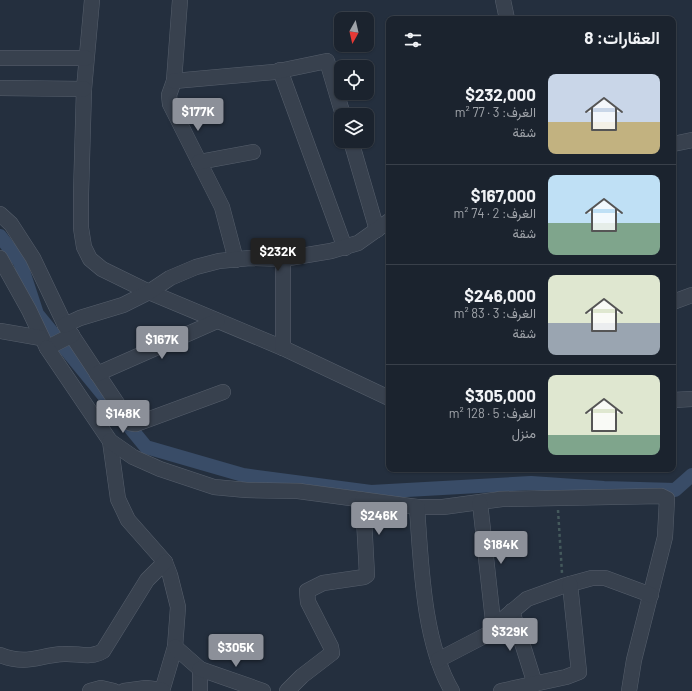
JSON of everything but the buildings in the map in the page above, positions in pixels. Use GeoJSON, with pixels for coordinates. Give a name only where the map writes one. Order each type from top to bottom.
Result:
{"type":"FeatureCollection","features":[{"type":"Feature","properties":{"kind":"street"},"geometry":{"type":"LineString","coordinates":[[92,0],[84,90],[81,194],[81,228],[84,247],[90,259],[102,270],[149,292],[283,348],[386,397]]}},
{"type":"Feature","properties":{"kind":"street"},"geometry":{"type":"LineString","coordinates":[[180,0],[174,81],[169,95],[170,104],[222,207],[236,260]]}},
{"type":"Feature","properties":{"kind":"street"},"geometry":{"type":"LineString","coordinates":[[503,0],[506,16]]}},
{"type":"Feature","properties":{"kind":"street"},"geometry":{"type":"LineString","coordinates":[[0,58],[86,58]]}},
{"type":"Feature","properties":{"kind":"street"},"geometry":{"type":"LineString","coordinates":[[174,81],[232,77],[327,61],[341,108]]}},
{"type":"Feature","properties":{"kind":"street"},"geometry":{"type":"LineString","coordinates":[[280,70],[345,248]]}},
{"type":"Feature","properties":{"kind":"street"},"geometry":{"type":"LineString","coordinates":[[0,88],[84,90]]}},
{"type":"Feature","properties":{"kind":"street"},"geometry":{"type":"LineString","coordinates":[[676,143],[692,140]]}},
{"type":"Feature","properties":{"kind":"street"},"geometry":{"type":"LineString","coordinates":[[353,148],[377,230]]}},
{"type":"Feature","properties":{"kind":"street"},"geometry":{"type":"LineString","coordinates":[[199,162],[253,152]]}},
{"type":"Feature","properties":{"kind":"street"},"geometry":{"type":"LineString","coordinates":[[0,214],[11,224],[33,258],[68,332],[132,423],[136,424],[223,392]]}},
{"type":"Feature","properties":{"kind":"street"},"geometry":{"type":"LineString","coordinates":[[0,331],[46,344],[68,332],[93,314],[123,305],[149,292],[170,278],[196,267],[236,260],[284,259],[345,248],[358,242],[386,223]]}},
{"type":"Feature","properties":{"kind":"street"},"geometry":{"type":"LineString","coordinates":[[0,258],[46,344],[110,441],[147,464],[214,487],[246,490],[298,491],[417,507],[443,507],[502,499],[661,496],[667,499],[665,537],[634,660],[629,691]]}},
{"type":"Feature","properties":{"kind":"street"},"geometry":{"type":"LineString","coordinates":[[283,348],[284,259]]}},
{"type":"Feature","properties":{"kind":"street"},"geometry":{"type":"LineString","coordinates":[[676,301],[692,295]]}},
{"type":"Feature","properties":{"kind":"street"},"geometry":{"type":"LineString","coordinates":[[97,374],[217,321]]}},
{"type":"Feature","properties":{"kind":"street"},"geometry":{"type":"LineString","coordinates":[[676,400],[692,399]]}},
{"type":"Feature","properties":{"kind":"street"},"geometry":{"type":"LineString","coordinates":[[110,441],[118,498],[128,520],[165,562],[170,575],[178,608],[175,647],[162,691],[146,688],[124,691]]}},
{"type":"Feature","properties":{"kind":"street"},"geometry":{"type":"LineString","coordinates":[[287,691],[302,676],[332,653],[332,648],[308,602],[307,591],[323,583],[367,576],[363,500]]}},
{"type":"Feature","properties":{"kind":"street"},"geometry":{"type":"LineString","coordinates":[[480,503],[494,630]]}},
{"type":"Feature","properties":{"kind":"street"},"geometry":{"type":"LineString","coordinates":[[417,507],[422,572],[429,622],[438,660],[443,675],[452,691]]}},
{"type":"Feature","properties":{"kind":"street"},"geometry":{"type":"LineString","coordinates":[[0,656],[26,661],[63,654],[96,655],[103,651],[147,580],[165,562]]}},
{"type":"Feature","properties":{"kind":"street"},"geometry":{"type":"LineString","coordinates":[[438,660],[484,637],[494,630],[512,611],[527,599],[566,585],[592,578],[605,578],[651,595]]}},
{"type":"Feature","properties":{"kind":"street"},"geometry":{"type":"LineString","coordinates":[[502,691],[535,684],[565,684],[578,672],[579,669],[566,585]]}},
{"type":"Feature","properties":{"kind":"street"},"geometry":{"type":"LineString","coordinates":[[512,611],[535,684]]}},
{"type":"Feature","properties":{"kind":"street"},"geometry":{"type":"LineString","coordinates":[[175,647],[200,669],[263,691]]}},
{"type":"Feature","properties":{"kind":"street"},"geometry":{"type":"LineString","coordinates":[[200,669],[200,691]]}},
{"type":"Feature","properties":{"kind":"street"},"geometry":{"type":"LineString","coordinates":[[90,691],[101,688],[114,691]]}},
{"type":"Feature","properties":{"kind":"path"},"geometry":{"type":"LineString","coordinates":[[557,498],[566,585]]}},
{"type":"Feature","properties":{"kind":"waterway"},"geometry":{"type":"LineString","coordinates":[[0,236],[20,262],[37,314],[146,447],[243,475],[371,492],[531,483],[604,488],[675,490],[692,475]]}}]}
